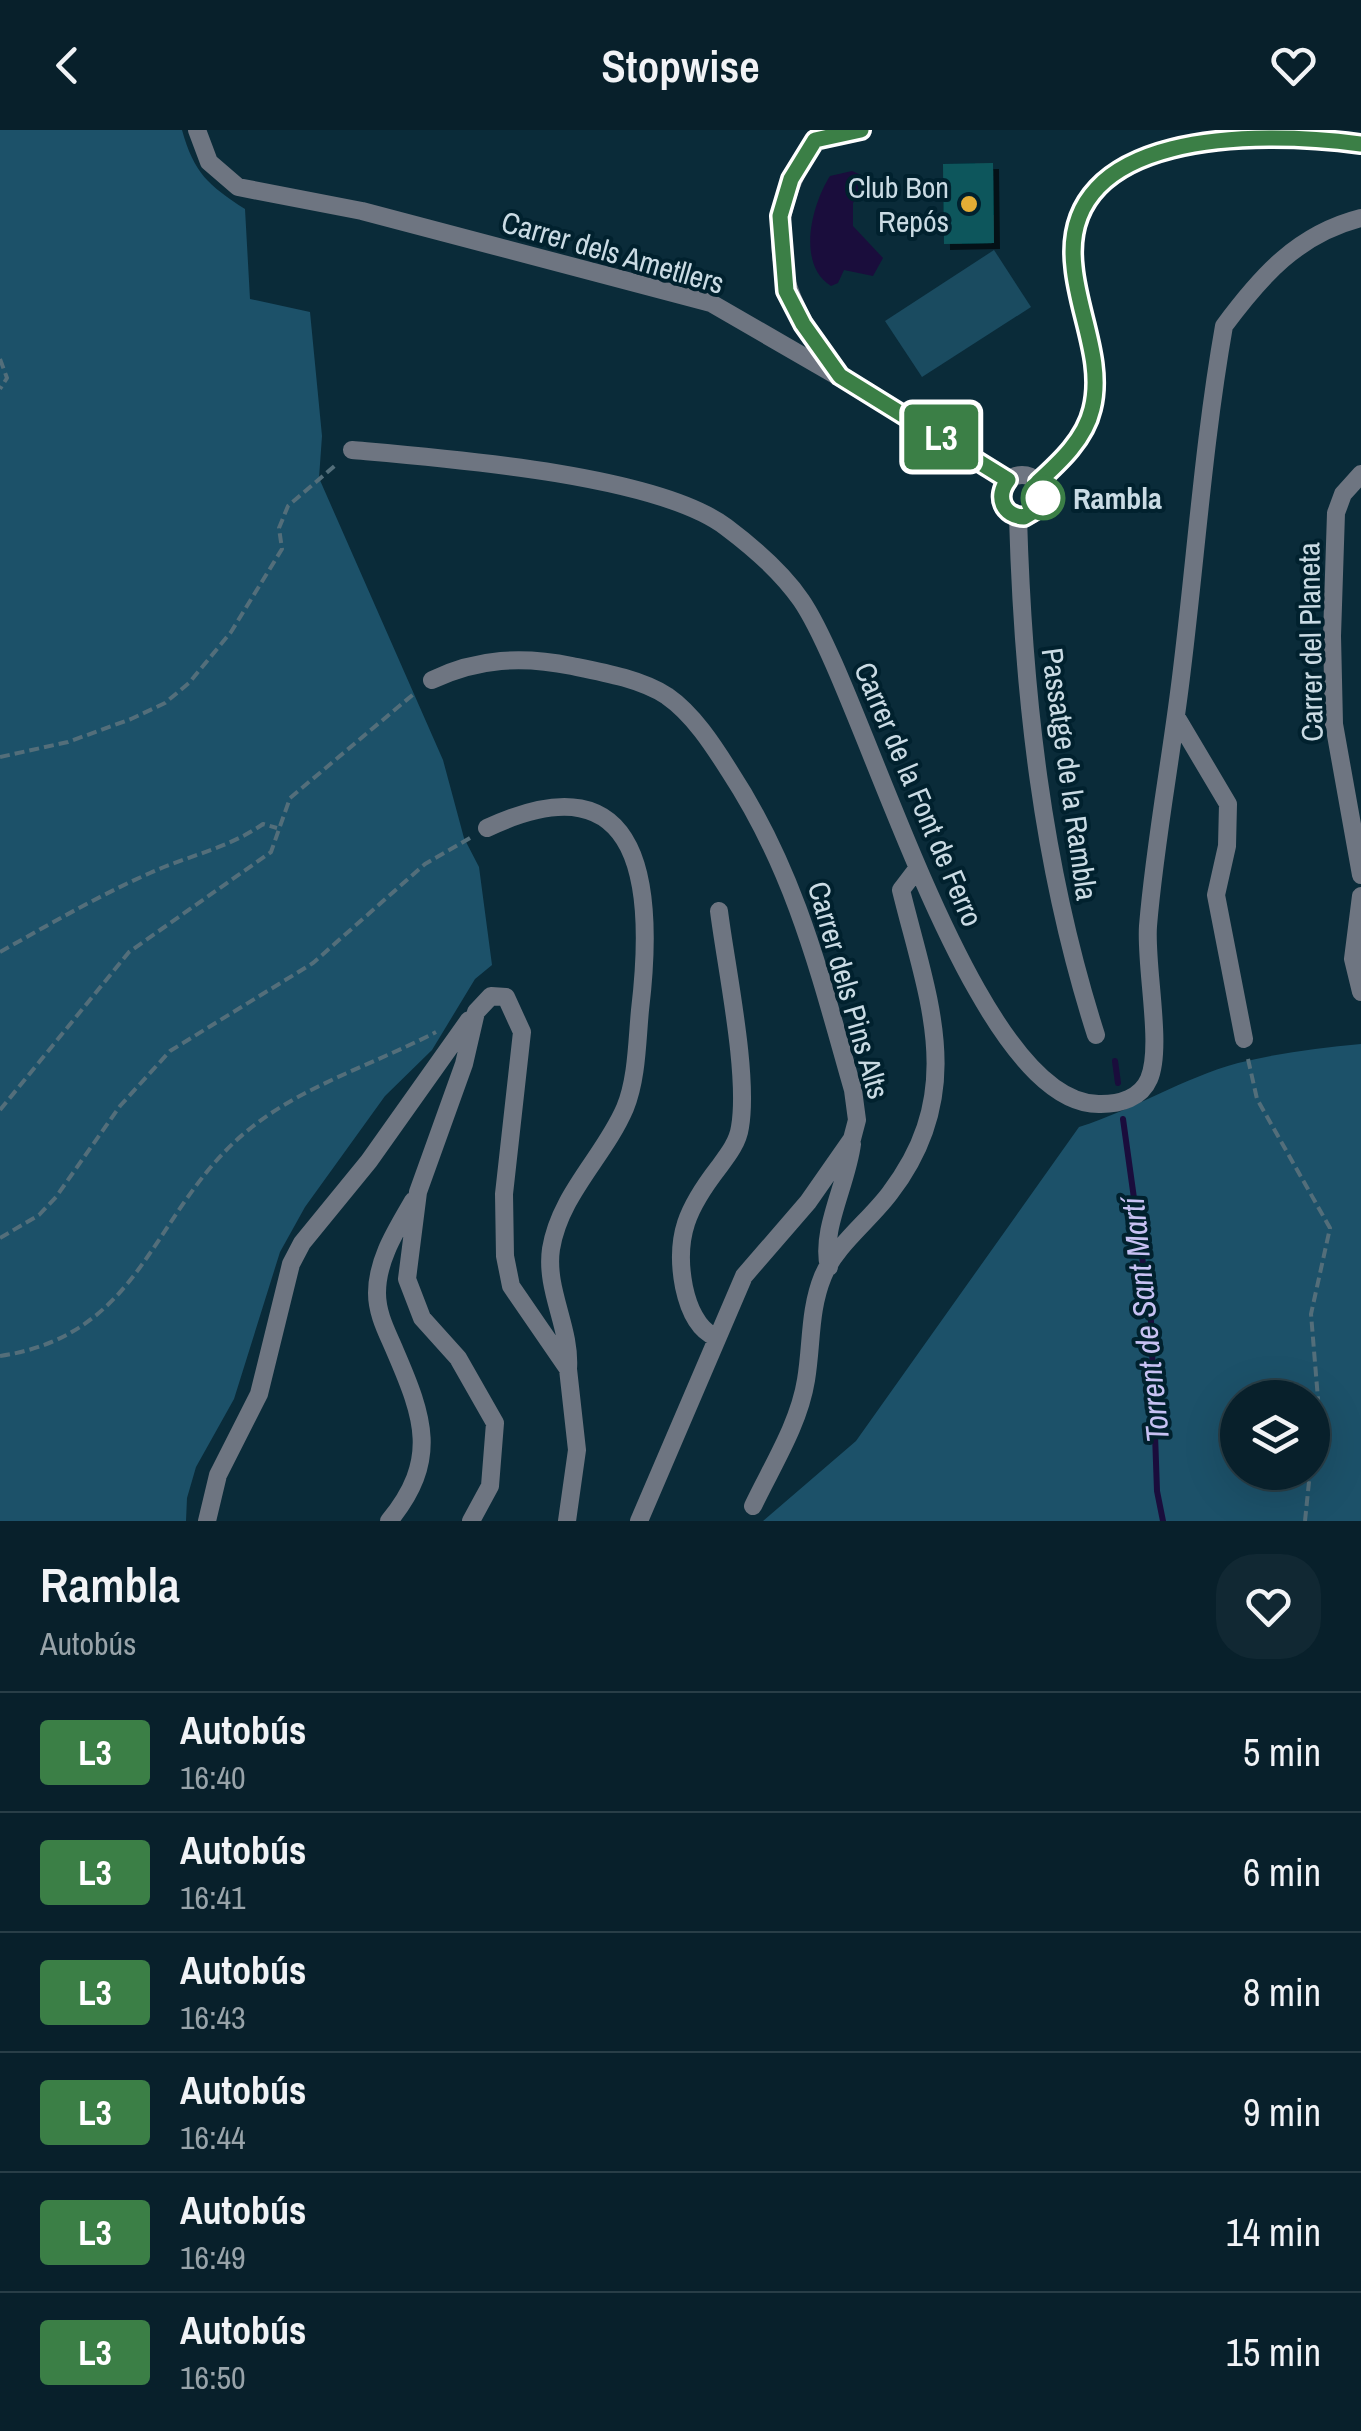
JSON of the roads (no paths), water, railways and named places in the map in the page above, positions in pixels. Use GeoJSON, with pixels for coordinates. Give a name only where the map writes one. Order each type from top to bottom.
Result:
{"type":"FeatureCollection","features":[{"type":"Feature","properties":{"kind":"street","name":"Carrer dels Ametllers"},"geometry":{"type":"LineString","coordinates":[[197,130],[209,162],[238,188],[362,211],[712,303],[840,376],[1008,480]]}},
{"type":"Feature","properties":{"kind":"street"},"geometry":{"type":"LineString","coordinates":[[840,376],[786,291],[780,216],[791,179],[813,135],[862,130]]}},
{"type":"Feature","properties":{"kind":"street"},"geometry":{"type":"LineString","coordinates":[[1317,130],[1361,143]]}},
{"type":"Feature","properties":{"kind":"street"},"geometry":{"type":"LineString","coordinates":[[1038,482],[1086,428],[1094,405],[1094,369],[1074,268],[1074,237],[1088,190],[1113,156],[1140,143],[1185,134],[1264,134],[1361,143]]}},
{"type":"Feature","properties":{"kind":"street","name":"Carrer de la Font de Ferro"},"geometry":{"type":"LineString","coordinates":[[352,450],[457,459],[675,500],[720,522],[769,562],[802,601],[842,683],[916,869],[945,930],[1028,1063],[1057,1091],[1082,1104],[1110,1104],[1136,1096],[1149,1081],[1154,1058],[1148,926],[1224,326],[1280,258],[1308,240],[1361,218]]}},
{"type":"Feature","properties":{"kind":"street"},"geometry":{"type":"LineString","coordinates":[[1020,474],[1038,482],[1044,494],[1041,507],[1031,516],[1018,517],[1006,510],[1001,498],[1008,480],[1020,474]]}},
{"type":"Feature","properties":{"kind":"street","name":"Carrer del Planeta"},"geometry":{"type":"LineString","coordinates":[[1361,474],[1344,494],[1336,514],[1332,636],[1334,724],[1361,875]]}},
{"type":"Feature","properties":{"kind":"street","name":"Passatge de la Rambla"},"geometry":{"type":"LineString","coordinates":[[1018,517],[1027,689],[1038,778],[1070,955],[1096,1035]]}},
{"type":"Feature","properties":{"kind":"street","name":"Carrer dels Pins Alts"},"geometry":{"type":"LineString","coordinates":[[432,680],[492,660],[545,660],[608,674],[665,695],[691,718],[762,820],[790,880],[853,1090],[857,1120],[852,1139],[808,1202],[744,1276],[639,1521]]}},
{"type":"Feature","properties":{"kind":"street"},"geometry":{"type":"LineString","coordinates":[[1176,718],[1228,804],[1227,846],[1216,895],[1244,1040]]}},
{"type":"Feature","properties":{"kind":"street"},"geometry":{"type":"LineString","coordinates":[[487,828],[514,815],[548,809],[578,808],[602,815],[620,828],[640,878],[646,930],[644,980],[625,1107],[573,1192],[551,1253],[552,1282],[569,1350],[578,1450],[567,1521]]}},
{"type":"Feature","properties":{"kind":"street"},"geometry":{"type":"LineString","coordinates":[[753,1506],[788,1432],[806,1382],[810,1320],[829,1267],[892,1191],[928,1128],[938,1073],[933,1006],[901,890],[916,869]]}},
{"type":"Feature","properties":{"kind":"street"},"geometry":{"type":"LineString","coordinates":[[1361,896],[1353,959],[1361,992]]}},
{"type":"Feature","properties":{"kind":"street"},"geometry":{"type":"LineString","coordinates":[[716,1337],[695,1318],[686,1296],[679,1244],[692,1200],[732,1149],[740,1129],[739,1070],[719,911]]}},
{"type":"Feature","properties":{"kind":"street"},"geometry":{"type":"LineString","coordinates":[[208,1521],[218,1475],[259,1394],[291,1264],[302,1243],[369,1162],[491,996],[506,997],[522,1032],[504,1194],[505,1256],[511,1286],[568,1369]]}},
{"type":"Feature","properties":{"kind":"street"},"geometry":{"type":"LineString","coordinates":[[388,1521],[418,1476],[424,1447],[412,1390],[378,1312],[377,1289],[394,1234],[418,1192],[464,1064],[476,1012]]}},
{"type":"Feature","properties":{"kind":"street"},"geometry":{"type":"LineString","coordinates":[[829,1267],[825,1252],[829,1228],[848,1179],[852,1139]]}},
{"type":"Feature","properties":{"kind":"street"},"geometry":{"type":"LineString","coordinates":[[418,1192],[407,1278],[422,1318],[458,1358],[495,1424],[490,1486],[471,1521]]}},
{"type":"Feature","properties":{"kind":"waterway","name":"Torrent de Sant Martí"},"geometry":{"type":"LineString","coordinates":[[1115,1061],[1118,1083]]}},
{"type":"Feature","properties":{"kind":"waterway","name":"Torrent de Sant Martí"},"geometry":{"type":"LineString","coordinates":[[1123,1119],[1151,1321],[1157,1491],[1163,1521]]}},
{"type":"Feature","properties":{"kind":"place","name":"Club Bon Repós"},"geometry":{"type":"Point","coordinates":[969,204]}},
{"type":"Feature","properties":{"kind":"place","name":"Rambla"},"geometry":{"type":"Point","coordinates":[1043,498]}}]}
